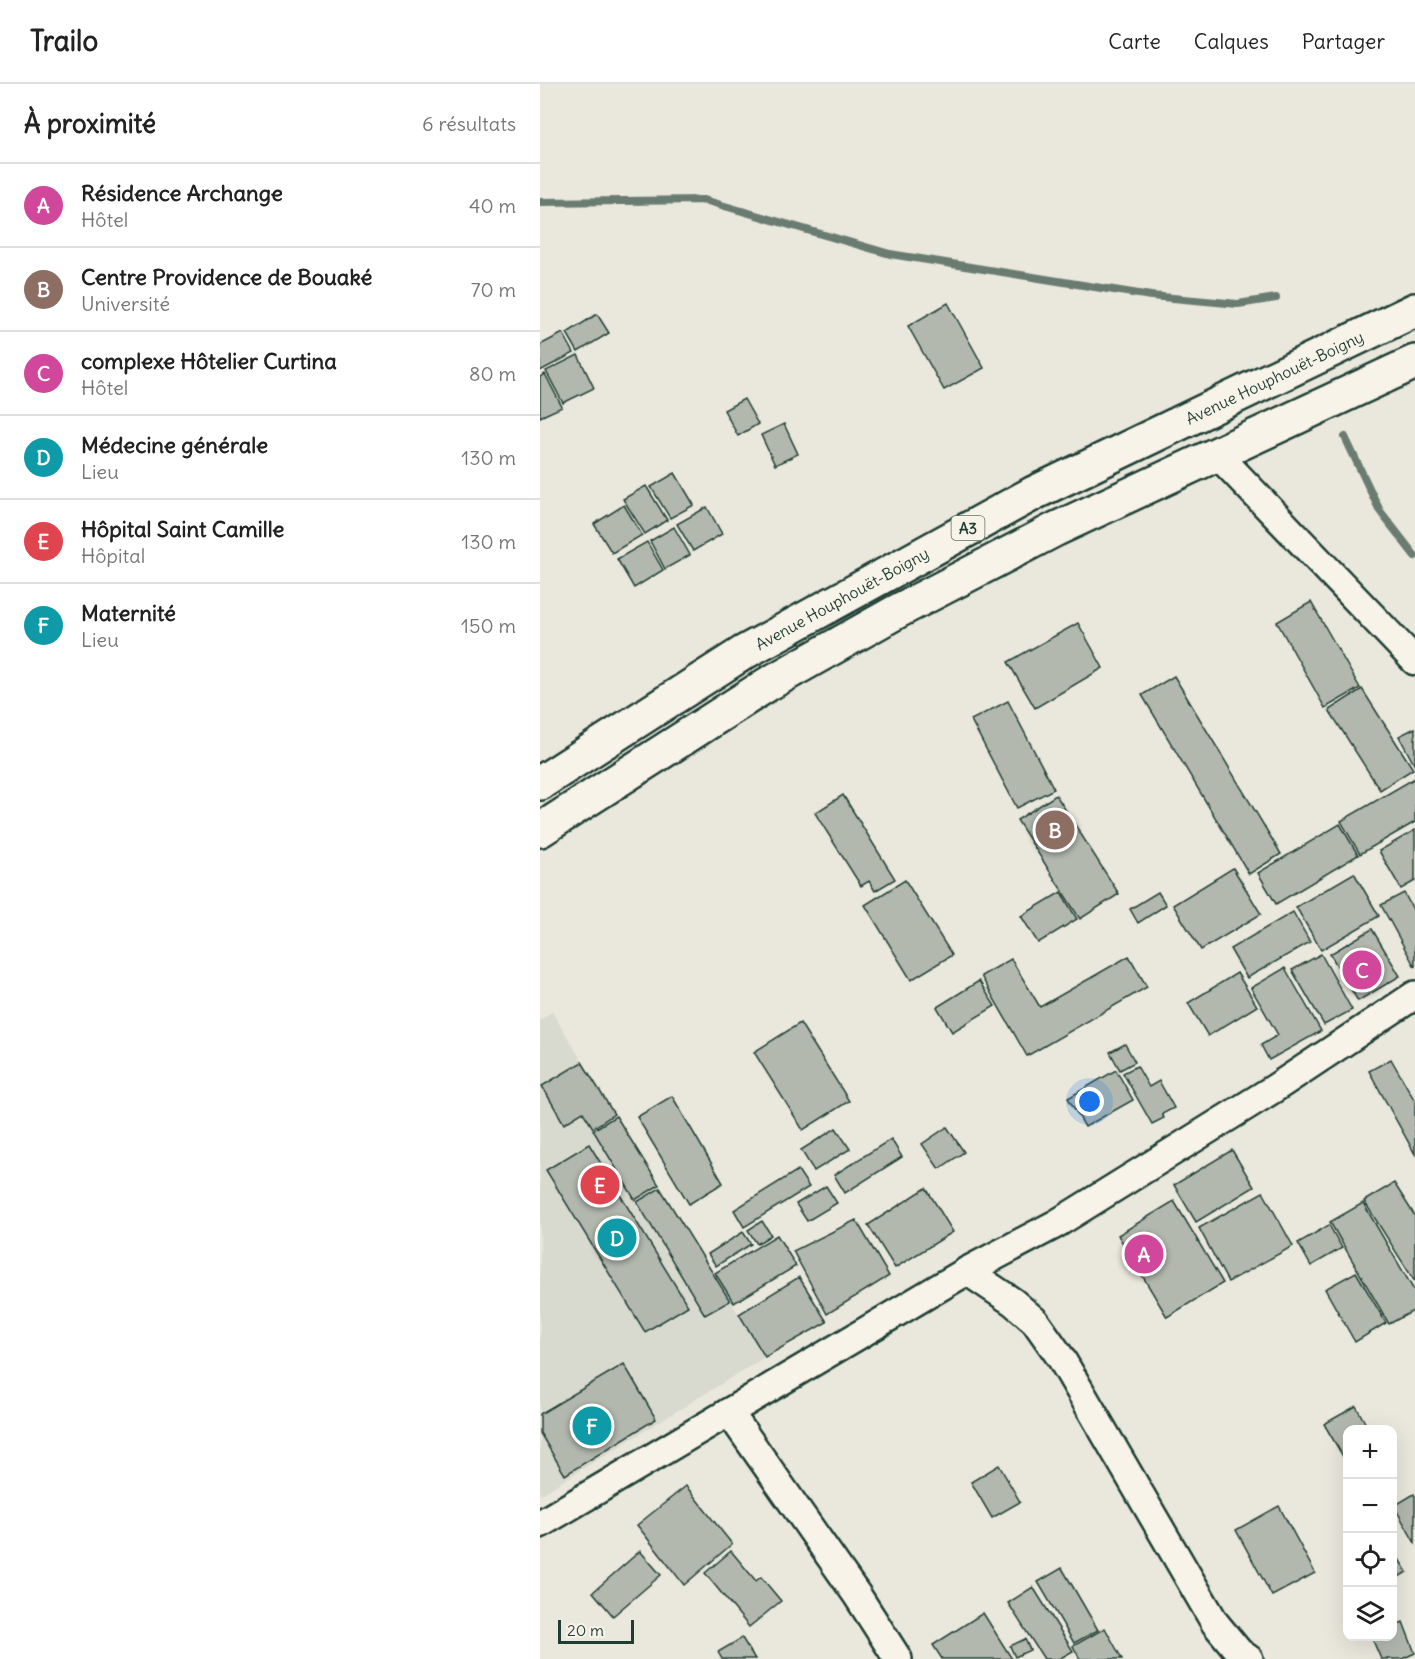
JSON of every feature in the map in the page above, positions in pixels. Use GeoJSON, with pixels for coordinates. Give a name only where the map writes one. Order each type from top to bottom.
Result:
{"type":"FeatureCollection","features":[{"type":"Feature","properties":{"kind":"highway","name":"Avenue Houphouët-Boigny"},"geometry":{"type":"LineString","coordinates":[[540,783],[743,653],[1002,510],[1190,416],[1415,310]]}},
{"type":"Feature","properties":{"kind":"highway","name":"A3"},"geometry":{"type":"LineString","coordinates":[[540,830],[768,684],[896,612],[1056,530],[1415,362]]}},
{"type":"Feature","properties":{"kind":"street"},"geometry":{"type":"LineString","coordinates":[[1217,454],[1415,661]]}},
{"type":"Feature","properties":{"kind":"street"},"geometry":{"type":"LineString","coordinates":[[540,1524],[967,1271],[1066,1218],[1275,1088],[1415,994]]}},
{"type":"Feature","properties":{"kind":"street"},"geometry":{"type":"LineString","coordinates":[[967,1271],[1013,1302],[1035,1322],[1061,1358],[1215,1623],[1239,1652],[1249,1659]]}},
{"type":"Feature","properties":{"kind":"street"},"geometry":{"type":"LineString","coordinates":[[729,1412],[857,1595],[898,1659]]}},
{"type":"Feature","properties":{"kind":"shaded area"},"geometry":{"type":"Polygon","coordinates":[[[552,1012],[765,1357],[540,1495],[540,1020],[552,1012]]]}},
{"type":"Feature","properties":{"kind":"building"},"geometry":{"type":"Polygon","coordinates":[[[948,303],[984,368],[944,390],[908,326],[948,303]]]}},
{"type":"Feature","properties":{"kind":"building"},"geometry":{"type":"Polygon","coordinates":[[[597,314],[609,333],[578,352],[567,333],[597,314]]]}},
{"type":"Feature","properties":{"kind":"building"},"geometry":{"type":"Polygon","coordinates":[[[563,333],[574,353],[540,371],[540,345],[563,333]]]}},
{"type":"Feature","properties":{"kind":"building"},"geometry":{"type":"Polygon","coordinates":[[[578,355],[594,388],[563,403],[546,371],[578,355]]]}},
{"type":"Feature","properties":{"kind":"building"},"geometry":{"type":"Polygon","coordinates":[[[545,374],[562,407],[540,417],[540,377],[545,374]]]}},
{"type":"Feature","properties":{"kind":"building"},"geometry":{"type":"Polygon","coordinates":[[[744,399],[758,424],[738,436],[724,410],[744,399]]]}},
{"type":"Feature","properties":{"kind":"building"},"geometry":{"type":"Polygon","coordinates":[[[784,424],[798,454],[775,465],[761,435],[784,424]]]}},
{"type":"Feature","properties":{"kind":"building"},"geometry":{"type":"Polygon","coordinates":[[[675,473],[694,505],[670,518],[651,487],[675,473]]]}},
{"type":"Feature","properties":{"kind":"building"},"geometry":{"type":"Polygon","coordinates":[[[646,486],[667,520],[645,534],[623,499],[646,486]]]}},
{"type":"Feature","properties":{"kind":"building"},"geometry":{"type":"Polygon","coordinates":[[[624,505],[642,535],[612,553],[594,524],[624,505]]]}},
{"type":"Feature","properties":{"kind":"building"},"geometry":{"type":"Polygon","coordinates":[[[707,507],[722,534],[693,551],[677,524],[707,507]]]}},
{"type":"Feature","properties":{"kind":"building"},"geometry":{"type":"Polygon","coordinates":[[[674,527],[690,555],[665,569],[650,541],[674,527]]]}},
{"type":"Feature","properties":{"kind":"building"},"geometry":{"type":"Polygon","coordinates":[[[647,542],[663,570],[634,588],[617,559],[647,542]]]}},
{"type":"Feature","properties":{"kind":"building"},"geometry":{"type":"Polygon","coordinates":[[[1311,602],[1360,688],[1325,708],[1277,622],[1311,602]]]}},
{"type":"Feature","properties":{"kind":"building"},"geometry":{"type":"Polygon","coordinates":[[[1078,623],[1103,668],[1035,708],[1008,662],[1078,623]]]}},
{"type":"Feature","properties":{"kind":"building"},"geometry":{"type":"Polygon","coordinates":[[[1174,676],[1281,854],[1249,874],[1142,695],[1174,676]]]}},
{"type":"Feature","properties":{"kind":"building"},"geometry":{"type":"Polygon","coordinates":[[[1362,689],[1413,769],[1380,790],[1329,710],[1362,689]]]}},
{"type":"Feature","properties":{"kind":"building"},"geometry":{"type":"Polygon","coordinates":[[[1008,701],[1054,789],[1017,808],[971,720],[1008,701]]]}},
{"type":"Feature","properties":{"kind":"building"},"geometry":{"type":"Polygon","coordinates":[[[1415,728],[1415,766],[1399,736],[1415,728]]]}},
{"type":"Feature","properties":{"kind":"building"},"geometry":{"type":"Polygon","coordinates":[[[1415,778],[1415,822],[1360,854],[1341,821],[1415,778]]]}},
{"type":"Feature","properties":{"kind":"building"},"geometry":{"type":"Polygon","coordinates":[[[843,795],[895,879],[875,891],[869,881],[861,886],[815,813],[843,795]]]}},
{"type":"Feature","properties":{"kind":"building"},"geometry":{"type":"Polygon","coordinates":[[[1056,795],[1119,894],[1080,919],[1017,820],[1056,795]]]}},
{"type":"Feature","properties":{"kind":"building"},"geometry":{"type":"Polygon","coordinates":[[[1340,824],[1358,855],[1276,904],[1258,873],[1340,824]]]}},
{"type":"Feature","properties":{"kind":"building"},"geometry":{"type":"Polygon","coordinates":[[[1415,830],[1415,881],[1401,889],[1379,851],[1415,830]]]}},
{"type":"Feature","properties":{"kind":"building"},"geometry":{"type":"Polygon","coordinates":[[[1233,868],[1261,914],[1201,950],[1173,905],[1233,868]]]}},
{"type":"Feature","properties":{"kind":"building"},"geometry":{"type":"Polygon","coordinates":[[[1354,873],[1379,916],[1321,950],[1296,907],[1354,873]]]}},
{"type":"Feature","properties":{"kind":"building"},"geometry":{"type":"Polygon","coordinates":[[[905,880],[952,955],[911,980],[865,905],[905,880]]]}},
{"type":"Feature","properties":{"kind":"building"},"geometry":{"type":"Polygon","coordinates":[[[1061,892],[1077,919],[1038,943],[1021,916],[1061,892]]]}},
{"type":"Feature","properties":{"kind":"building"},"geometry":{"type":"Polygon","coordinates":[[[1158,892],[1166,905],[1138,923],[1130,909],[1158,892]]]}},
{"type":"Feature","properties":{"kind":"building"},"geometry":{"type":"Polygon","coordinates":[[[1404,893],[1415,913],[1415,967],[1381,905],[1404,893]]]}},
{"type":"Feature","properties":{"kind":"building"},"geometry":{"type":"Polygon","coordinates":[[[1293,912],[1310,942],[1247,978],[1230,949],[1293,912]]]}},
{"type":"Feature","properties":{"kind":"building"},"geometry":{"type":"Polygon","coordinates":[[[1372,929],[1400,976],[1358,1001],[1330,954],[1372,929]]]}},
{"type":"Feature","properties":{"kind":"building"},"geometry":{"type":"Polygon","coordinates":[[[1321,954],[1352,1010],[1324,1025],[1292,970],[1321,954]]]}},
{"type":"Feature","properties":{"kind":"building"},"geometry":{"type":"Polygon","coordinates":[[[1129,956],[1147,987],[1027,1056],[981,976],[1011,959],[1040,1007],[1129,956]]]}},
{"type":"Feature","properties":{"kind":"building"},"geometry":{"type":"Polygon","coordinates":[[[1285,968],[1321,1031],[1269,1060],[1261,1045],[1278,1035],[1251,988],[1285,968]]]}},
{"type":"Feature","properties":{"kind":"building"},"geometry":{"type":"Polygon","coordinates":[[[1237,973],[1257,1006],[1208,1036],[1188,1003],[1237,973]]]}},
{"type":"Feature","properties":{"kind":"building"},"geometry":{"type":"Polygon","coordinates":[[[979,981],[995,1006],[952,1032],[937,1007],[979,981]]]}},
{"type":"Feature","properties":{"kind":"building"},"geometry":{"type":"Polygon","coordinates":[[[800,1023],[849,1101],[803,1130],[754,1052],[800,1023]]]}},
{"type":"Feature","properties":{"kind":"building"},"geometry":{"type":"Polygon","coordinates":[[[1125,1044],[1135,1062],[1120,1070],[1110,1052],[1125,1044]]]}},
{"type":"Feature","properties":{"kind":"building"},"geometry":{"type":"Polygon","coordinates":[[[1391,1059],[1415,1101],[1415,1154],[1369,1071],[1391,1059]]]}},
{"type":"Feature","properties":{"kind":"building"},"geometry":{"type":"Polygon","coordinates":[[[582,1062],[614,1114],[593,1128],[583,1112],[564,1124],[542,1086],[582,1062]]]}},
{"type":"Feature","properties":{"kind":"building"},"geometry":{"type":"Polygon","coordinates":[[[1137,1066],[1149,1087],[1159,1081],[1174,1108],[1162,1114],[1164,1118],[1152,1124],[1123,1073],[1137,1066]]]}},
{"type":"Feature","properties":{"kind":"building"},"geometry":{"type":"Polygon","coordinates":[[[1116,1070],[1133,1100],[1085,1127],[1068,1098],[1116,1070]]]}},
{"type":"Feature","properties":{"kind":"building"},"geometry":{"type":"Polygon","coordinates":[[[672,1096],[723,1183],[689,1204],[637,1117],[672,1096]]]}},
{"type":"Feature","properties":{"kind":"building"},"geometry":{"type":"Polygon","coordinates":[[[616,1116],[659,1185],[635,1200],[593,1130],[616,1116]]]}},
{"type":"Feature","properties":{"kind":"building"},"geometry":{"type":"Polygon","coordinates":[[[947,1127],[964,1152],[939,1169],[922,1144],[947,1127]]]}},
{"type":"Feature","properties":{"kind":"building"},"geometry":{"type":"Polygon","coordinates":[[[836,1128],[850,1149],[814,1171],[801,1150],[836,1128]]]}},
{"type":"Feature","properties":{"kind":"building"},"geometry":{"type":"Polygon","coordinates":[[[891,1139],[902,1157],[845,1193],[834,1175],[891,1139]]]}},
{"type":"Feature","properties":{"kind":"building"},"geometry":{"type":"Polygon","coordinates":[[[589,1144],[688,1306],[645,1332],[546,1170],[589,1144]]]}},
{"type":"Feature","properties":{"kind":"building"},"geometry":{"type":"Polygon","coordinates":[[[1232,1150],[1254,1187],[1196,1222],[1174,1185],[1232,1150]]]}},
{"type":"Feature","properties":{"kind":"building"},"geometry":{"type":"Polygon","coordinates":[[[798,1170],[809,1187],[744,1227],[734,1210],[798,1170]]]}},
{"type":"Feature","properties":{"kind":"building"},"geometry":{"type":"Polygon","coordinates":[[[1394,1183],[1415,1216],[1415,1282],[1364,1201],[1394,1183]]]}},
{"type":"Feature","properties":{"kind":"building"},"geometry":{"type":"Polygon","coordinates":[[[826,1186],[837,1203],[807,1221],[796,1204],[826,1186]]]}},
{"type":"Feature","properties":{"kind":"building"},"geometry":{"type":"Polygon","coordinates":[[[660,1188],[730,1301],[705,1315],[637,1202],[660,1188]]]}},
{"type":"Feature","properties":{"kind":"building"},"geometry":{"type":"Polygon","coordinates":[[[926,1188],[953,1232],[895,1268],[868,1225],[926,1188]]]}},
{"type":"Feature","properties":{"kind":"building"},"geometry":{"type":"Polygon","coordinates":[[[1263,1192],[1293,1246],[1228,1282],[1199,1228],[1263,1192]]]}},
{"type":"Feature","properties":{"kind":"building"},"geometry":{"type":"Polygon","coordinates":[[[1174,1201],[1223,1283],[1167,1317],[1118,1235],[1174,1201]]]}},
{"type":"Feature","properties":{"kind":"building"},"geometry":{"type":"Polygon","coordinates":[[[1363,1203],[1415,1292],[1415,1310],[1389,1324],[1330,1222],[1363,1203]]]}},
{"type":"Feature","properties":{"kind":"building"},"geometry":{"type":"Polygon","coordinates":[[[856,1220],[889,1276],[827,1314],[793,1251],[856,1220]]]}},
{"type":"Feature","properties":{"kind":"building"},"geometry":{"type":"Polygon","coordinates":[[[762,1221],[771,1235],[757,1244],[748,1230],[762,1221]]]}},
{"type":"Feature","properties":{"kind":"building"},"geometry":{"type":"Polygon","coordinates":[[[1329,1225],[1342,1248],[1311,1266],[1298,1243],[1329,1225]]]}},
{"type":"Feature","properties":{"kind":"building"},"geometry":{"type":"Polygon","coordinates":[[[743,1232],[751,1244],[716,1266],[708,1254],[743,1232]]]}},
{"type":"Feature","properties":{"kind":"building"},"geometry":{"type":"Polygon","coordinates":[[[777,1235],[796,1266],[734,1303],[715,1273],[777,1235]]]}},
{"type":"Feature","properties":{"kind":"building"},"geometry":{"type":"Polygon","coordinates":[[[1356,1272],[1386,1323],[1355,1342],[1325,1289],[1356,1272]]]}},
{"type":"Feature","properties":{"kind":"building"},"geometry":{"type":"Polygon","coordinates":[[[799,1277],[827,1322],[765,1357],[739,1314],[799,1277]]]}},
{"type":"Feature","properties":{"kind":"building"},"geometry":{"type":"Polygon","coordinates":[[[624,1364],[656,1419],[565,1475],[540,1433],[540,1414],[624,1364]]]}},
{"type":"Feature","properties":{"kind":"building"},"geometry":{"type":"Polygon","coordinates":[[[1356,1406],[1366,1425],[1343,1425],[1343,1456],[1324,1424],[1356,1406]]]}},
{"type":"Feature","properties":{"kind":"building"},"geometry":{"type":"Polygon","coordinates":[[[999,1465],[1020,1502],[992,1518],[971,1482],[999,1465]]]}},
{"type":"Feature","properties":{"kind":"building"},"geometry":{"type":"Polygon","coordinates":[[[686,1486],[732,1544],[684,1585],[637,1525],[686,1486]]]}},
{"type":"Feature","properties":{"kind":"building"},"geometry":{"type":"Polygon","coordinates":[[[1414,1494],[1415,1543],[1397,1511],[1397,1504],[1414,1494]]]}},
{"type":"Feature","properties":{"kind":"building"},"geometry":{"type":"Polygon","coordinates":[[[1279,1506],[1315,1573],[1272,1596],[1236,1530],[1279,1506]]]}},
{"type":"Feature","properties":{"kind":"building"},"geometry":{"type":"Polygon","coordinates":[[[640,1551],[661,1575],[613,1616],[593,1592],[640,1551]]]}},
{"type":"Feature","properties":{"kind":"building"},"geometry":{"type":"Polygon","coordinates":[[[731,1551],[756,1581],[761,1577],[781,1601],[749,1627],[705,1573],[731,1551]]]}},
{"type":"Feature","properties":{"kind":"building"},"geometry":{"type":"Polygon","coordinates":[[[1397,1556],[1407,1572],[1397,1578],[1397,1556]]]}},
{"type":"Feature","properties":{"kind":"building"},"geometry":{"type":"Polygon","coordinates":[[[1062,1568],[1098,1630],[1074,1643],[1038,1582],[1062,1568]]]}},
{"type":"Feature","properties":{"kind":"building"},"geometry":{"type":"Polygon","coordinates":[[[1033,1587],[1073,1651],[1059,1659],[1044,1659],[1008,1603],[1033,1587]]]}},
{"type":"Feature","properties":{"kind":"building"},"geometry":{"type":"Polygon","coordinates":[[[983,1613],[1012,1659],[942,1659],[933,1645],[983,1613]]]}},
{"type":"Feature","properties":{"kind":"building"},"geometry":{"type":"Polygon","coordinates":[[[1403,1622],[1415,1653],[1402,1659],[1381,1659],[1373,1641],[1397,1641],[1397,1625],[1403,1622]]]}},
{"type":"Feature","properties":{"kind":"building"},"geometry":{"type":"Polygon","coordinates":[[[1105,1628],[1122,1659],[1080,1659],[1073,1646],[1105,1628]]]}},
{"type":"Feature","properties":{"kind":"building"},"geometry":{"type":"Polygon","coordinates":[[[742,1638],[755,1659],[722,1659],[718,1652],[742,1638]]]}},
{"type":"Feature","properties":{"kind":"building"},"geometry":{"type":"Polygon","coordinates":[[[1025,1639],[1030,1650],[1015,1657],[1010,1646],[1025,1639]]]}},
{"type":"Feature","properties":{"kind":"waterway"},"geometry":{"type":"LineString","coordinates":[[540,202],[704,200],[890,254],[1151,296],[1238,304],[1276,298]]}},
{"type":"Feature","properties":{"kind":"waterway"},"geometry":{"type":"LineString","coordinates":[[1345,437],[1380,511],[1415,556]]}},
{"type":"Feature","properties":{"kind":"place","name":"Centre Providence de Bouaké"},"geometry":{"type":"Point","coordinates":[1055,830]}},
{"type":"Feature","properties":{"kind":"place","name":"complexe Hôtelier Curtina"},"geometry":{"type":"Point","coordinates":[1362,970]}},
{"type":"Feature","properties":{"kind":"place","name":"Hôpital Saint Camille"},"geometry":{"type":"Point","coordinates":[600,1185]}},
{"type":"Feature","properties":{"kind":"place","name":"Médecine générale"},"geometry":{"type":"Point","coordinates":[617,1238]}},
{"type":"Feature","properties":{"kind":"place","name":"Résidence Archange"},"geometry":{"type":"Point","coordinates":[1144,1254]}},
{"type":"Feature","properties":{"kind":"place","name":"Maternité"},"geometry":{"type":"Point","coordinates":[592,1426]}}]}
